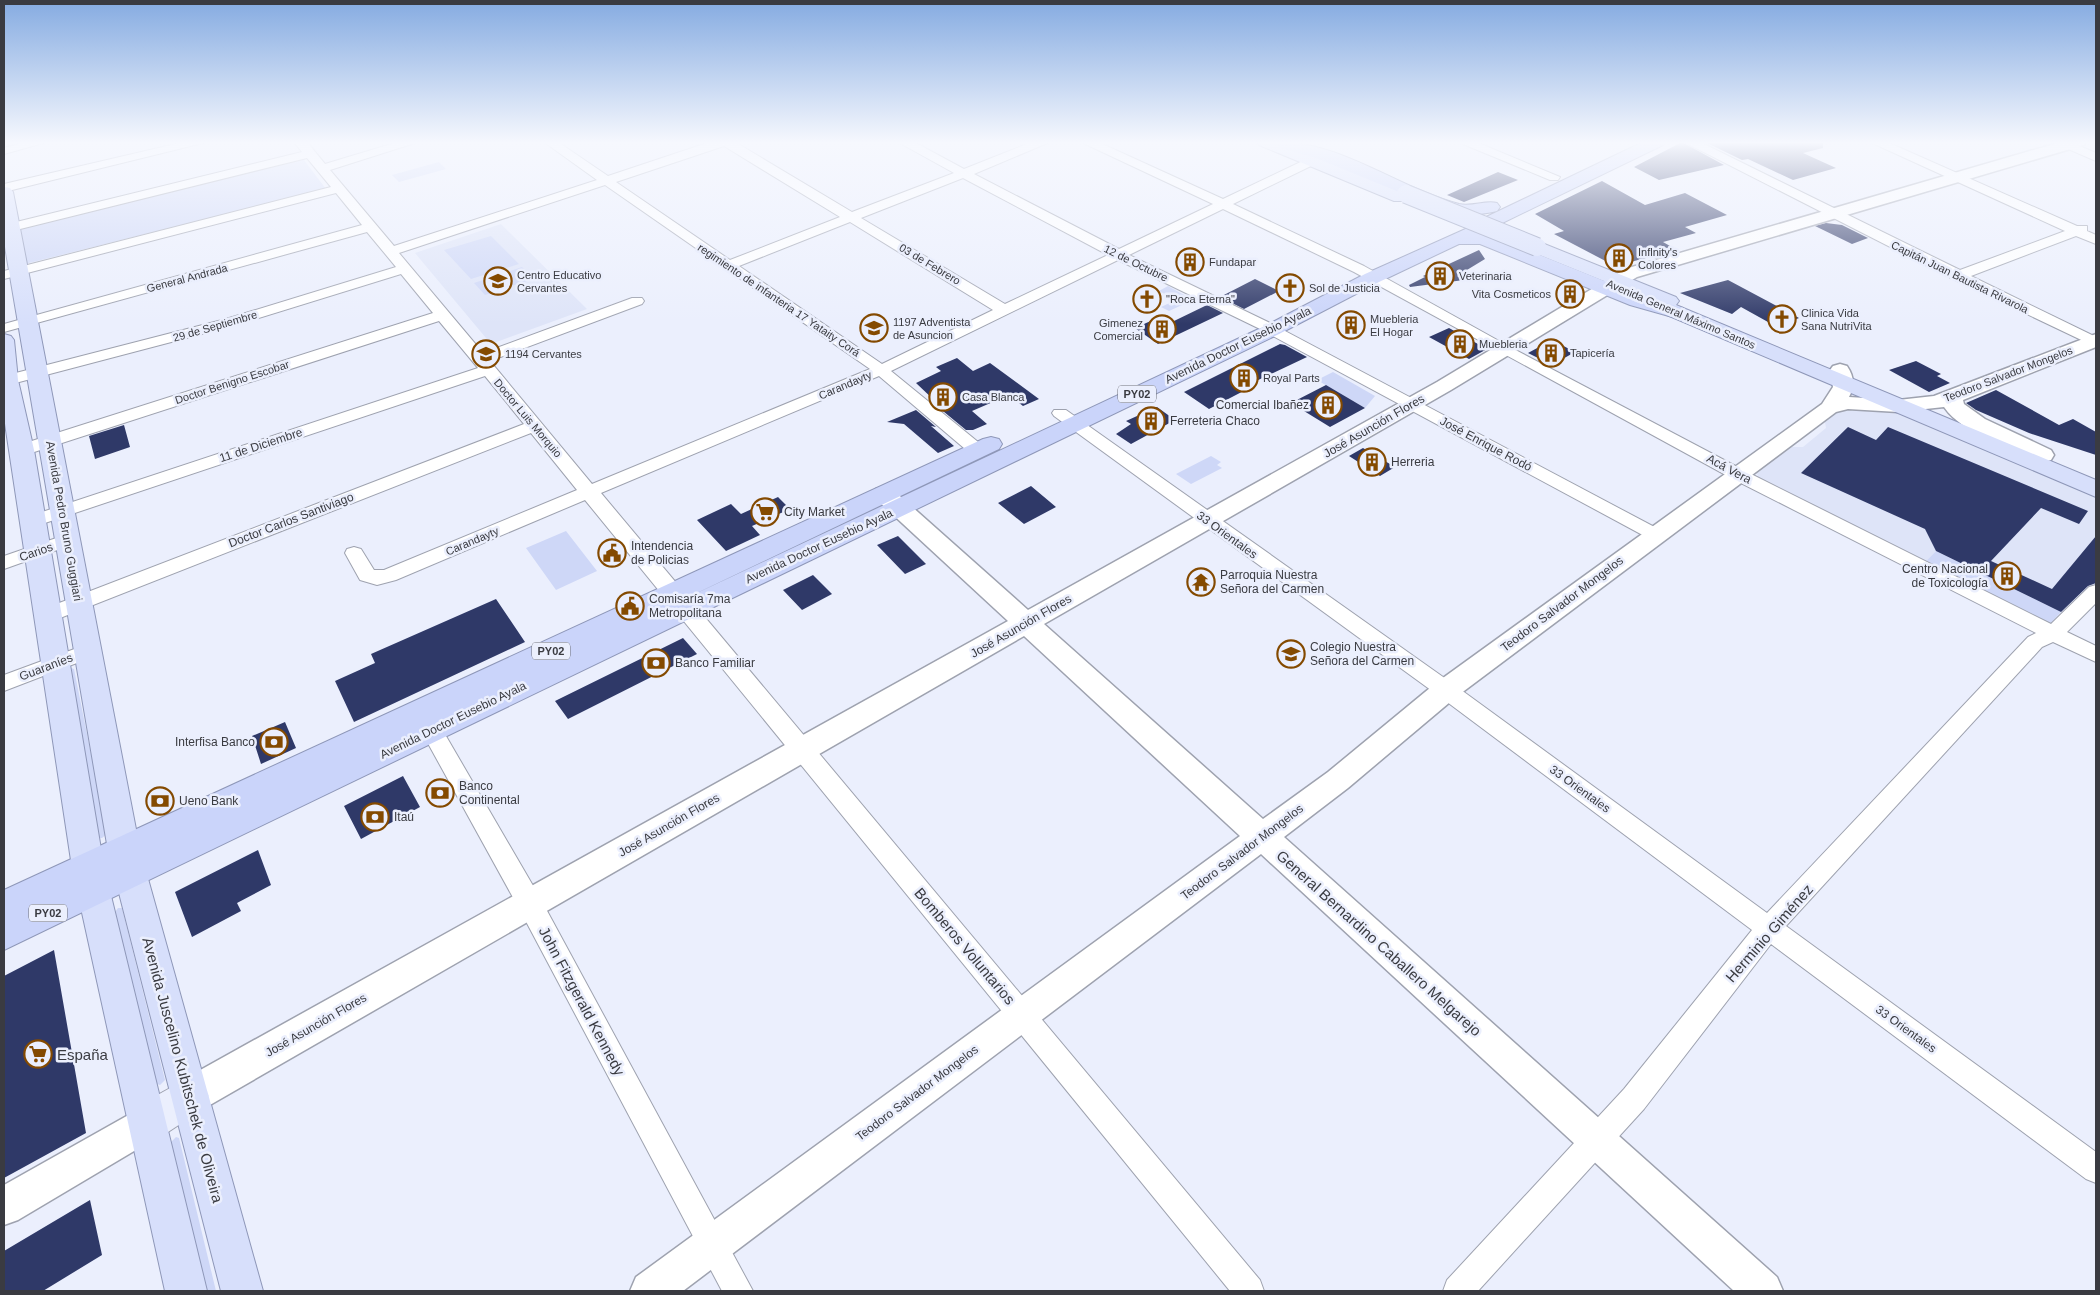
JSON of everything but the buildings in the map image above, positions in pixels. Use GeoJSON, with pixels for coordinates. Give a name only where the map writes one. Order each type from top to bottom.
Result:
{"type":"FeatureCollection","features":[{"type":"Feature","properties":{"kind":"highway"},"geometry":{"type":"LineString","coordinates":[[1400,202],[1458,227],[1470,237],[1484,239],[1616,283]]}},
{"type":"Feature","properties":{"kind":"highway"},"geometry":{"type":"LineString","coordinates":[[1440,202],[1454,208],[1495,215],[1505,228],[1616,283]]}},
{"type":"Feature","properties":{"kind":"highway","name":"Avenida Doctor Eusebio Ayala"},"geometry":{"type":"LineString","coordinates":[[1495,215],[1515,202]]}},
{"type":"Feature","properties":{"kind":"highway","name":"Avenida Doctor Eusebio Ayala"},"geometry":{"type":"LineString","coordinates":[[4,906],[90,879],[127,862],[1262,325],[1458,227],[1495,215],[1523,202]]}},
{"type":"Feature","properties":{"kind":"highway","name":"Avenida Doctor Eusebio Ayala"},"geometry":{"type":"LineString","coordinates":[[892,501],[977,450],[1067,418]]}},
{"type":"Feature","properties":{"kind":"highway","name":"Avenida Doctor Eusebio Ayala"},"geometry":{"type":"LineString","coordinates":[[4,935],[90,879]]}},
{"type":"Feature","properties":{"kind":"main road","name":"Avenida Pedro Bruno Guggiari"},"geometry":{"type":"LineString","coordinates":[[5,202],[11,273],[28,322],[18,378],[22,450],[90,879]]}},
{"type":"Feature","properties":{"kind":"main road","name":"Avenida General Máximo Santos"},"geometry":{"type":"LineString","coordinates":[[1420,202],[1842,377],[1922,404],[2096,477]]}},
{"type":"Feature","properties":{"kind":"main road","name":"Avenida Pedro Bruno Guggiari"},"geometry":{"type":"LineString","coordinates":[[4,340],[18,378],[49,441],[127,862]]}},
{"type":"Feature","properties":{"kind":"main road","name":"Avenida General Máximo Santos"},"geometry":{"type":"LineString","coordinates":[[1842,377],[1898,406],[2096,489]]}},
{"type":"Feature","properties":{"kind":"main road","name":"Avenida Juscelino Kubitschek de Oliveira"},"geometry":{"type":"LineString","coordinates":[[127,862],[242,1291]]}},
{"type":"Feature","properties":{"kind":"main road"},"geometry":{"type":"LineString","coordinates":[[90,879],[186,1291]]}},
{"type":"Feature","properties":{"kind":"main road","name":"José Asunción Flores"},"geometry":{"type":"LineString","coordinates":[[148,1122],[190,1096]]}},
{"type":"Feature","properties":{"kind":"street"},"geometry":{"type":"LineString","coordinates":[[7,228],[102,202]]}},
{"type":"Feature","properties":{"kind":"street"},"geometry":{"type":"LineString","coordinates":[[11,273],[286,202]]}},
{"type":"Feature","properties":{"kind":"street","name":"Doctor Luis Morquio"},"geometry":{"type":"LineString","coordinates":[[349,202],[680,602]]}},
{"type":"Feature","properties":{"kind":"street"},"geometry":{"type":"LineString","coordinates":[[390,252],[543,202]]}},
{"type":"Feature","properties":{"kind":"street","name":"regimiento de infanteria 17 Yataity Corá"},"geometry":{"type":"LineString","coordinates":[[636,202],[881,370],[977,450]]}},
{"type":"Feature","properties":{"kind":"street","name":"03 de Febrero"},"geometry":{"type":"LineString","coordinates":[[829,202],[1004,310]]}},
{"type":"Feature","properties":{"kind":"street"},"geometry":{"type":"LineString","coordinates":[[728,265],[888,202]]}},
{"type":"Feature","properties":{"kind":"street","name":"12 de Octubre"},"geometry":{"type":"LineString","coordinates":[[1017,202],[1119,256],[1262,325]]}},
{"type":"Feature","properties":{"kind":"street","name":"Capitán Juan Bautista Rivarola"},"geometry":{"type":"LineString","coordinates":[[1809,202],[2095,342]]}},
{"type":"Feature","properties":{"kind":"street","name":"José Asunción Flores"},"geometry":{"type":"LineString","coordinates":[[190,1096],[1411,405],[1502,349],[1616,283],[1631,272],[1878,202]]}},
{"type":"Feature","properties":{"kind":"street"},"geometry":{"type":"LineString","coordinates":[[2012,202],[2096,240]]}},
{"type":"Feature","properties":{"kind":"street","name":"Carandayty"},"geometry":{"type":"LineString","coordinates":[[354,553],[367,575],[377,578],[390,575],[881,370],[1119,256],[1222,203]]}},
{"type":"Feature","properties":{"kind":"street","name":"Acá Vera"},"geometry":{"type":"LineString","coordinates":[[1222,203],[1366,273],[1502,349],[1739,475],[2096,655]]}},
{"type":"Feature","properties":{"kind":"street"},"geometry":{"type":"LineString","coordinates":[[1958,276],[2096,225]]}},
{"type":"Feature","properties":{"kind":"street","name":"General Andrada"},"geometry":{"type":"LineString","coordinates":[[4,328],[370,227]]}},
{"type":"Feature","properties":{"kind":"street","name":"29 de Septiembre"},"geometry":{"type":"LineString","coordinates":[[18,378],[222,325],[404,269]]}},
{"type":"Feature","properties":{"kind":"street","name":"11 de Diciembre"},"geometry":{"type":"LineString","coordinates":[[33,521],[483,365],[637,301]]}},
{"type":"Feature","properties":{"kind":"street","name":"Doctor Benigno Escobar"},"geometry":{"type":"LineString","coordinates":[[22,450],[442,315]]}},
{"type":"Feature","properties":{"kind":"street","name":"José Enrique Rodó"},"geometry":{"type":"LineString","coordinates":[[1262,325],[1656,535]]}},
{"type":"Feature","properties":{"kind":"street","name":"Teodoro Salvador Mongelos"},"geometry":{"type":"LineString","coordinates":[[1830,408],[1857,403],[1898,406],[1922,404],[1952,396],[2095,342]]}},
{"type":"Feature","properties":{"kind":"street","name":"Teodoro Salvador Mongelos"},"geometry":{"type":"LineString","coordinates":[[650,1291],[1338,780],[1446,690],[1830,408],[1843,391],[1842,377]]}},
{"type":"Feature","properties":{"kind":"street"},"geometry":{"type":"LineString","coordinates":[[1952,396],[1957,410],[2024,443],[2043,455]]}},
{"type":"Feature","properties":{"kind":"street","name":"33 Orientales"},"geometry":{"type":"LineString","coordinates":[[1067,418],[1207,521],[1446,690],[2096,1169]]}},
{"type":"Feature","properties":{"kind":"street","name":"Doctor Carlos Santiviago"},"geometry":{"type":"LineString","coordinates":[[48,615],[534,426]]}},
{"type":"Feature","properties":{"kind":"street","name":"General Bernardino Caballero Melgarejo"},"geometry":{"type":"LineString","coordinates":[[892,501],[1763,1291]]}},
{"type":"Feature","properties":{"kind":"street","name":"Carios"},"geometry":{"type":"LineString","coordinates":[[4,563],[68,540]]}},
{"type":"Feature","properties":{"kind":"street","name":"Herminio Giménez"},"geometry":{"type":"LineString","coordinates":[[1458,1291],[1634,1099],[1769,928],[2035,642],[2054,634],[2096,592]]}},
{"type":"Feature","properties":{"kind":"street","name":"Bomberos Voluntarios"},"geometry":{"type":"LineString","coordinates":[[680,602],[1249,1291]]}},
{"type":"Feature","properties":{"kind":"street","name":"Guaraníes"},"geometry":{"type":"LineString","coordinates":[[4,683],[88,651]]}},
{"type":"Feature","properties":{"kind":"street","name":"John Fitzgerald Kennedy"},"geometry":{"type":"LineString","coordinates":[[427,721],[530,904],[738,1291]]}},
{"type":"Feature","properties":{"kind":"street","name":"José Asunción Flores"},"geometry":{"type":"LineString","coordinates":[[4,1206],[148,1122]]}},
{"type":"Feature","properties":{"kind":"shaded area"},"geometry":{"type":"Polygon","coordinates":[[[123,202],[272,202],[25,264],[20,231],[24,227],[123,202]]]}},
{"type":"Feature","properties":{"kind":"shaded area","name":"Centro Educativo Cervantes"},"geometry":{"type":"Polygon","coordinates":[[[501,224],[587,309],[491,344],[415,253],[501,224]]]}},
{"type":"Feature","properties":{"kind":"shaded area"},"geometry":{"type":"Polygon","coordinates":[[[491,236],[519,264],[471,279],[444,250],[491,236]]]}},
{"type":"Feature","properties":{"kind":"shaded area"},"geometry":{"type":"Polygon","coordinates":[[[522,267],[533,279],[485,295],[474,283],[522,267]]]}},
{"type":"Feature","properties":{"kind":"shaded area"},"geometry":{"type":"Polygon","coordinates":[[[1168,286],[1193,300],[1169,311],[1161,307],[1176,300],[1159,291],[1168,286]]]}},
{"type":"Feature","properties":{"kind":"shaded area"},"geometry":{"type":"Polygon","coordinates":[[[1333,372],[1375,396],[1365,408],[1317,380],[1333,372]]]}},
{"type":"Feature","properties":{"kind":"shaded area"},"geometry":{"type":"Polygon","coordinates":[[[1861,407],[1898,413],[2096,494],[2096,584],[2089,587],[2061,612],[1936,551],[1926,561],[1758,477],[1757,473],[1792,447],[1803,447],[1826,428],[1825,422],[1841,409],[1861,407]]]}},
{"type":"Feature","properties":{"kind":"shaded area"},"geometry":{"type":"Polygon","coordinates":[[[1211,456],[1221,462],[1217,465],[1222,468],[1191,484],[1176,474],[1211,456]]]}},
{"type":"Feature","properties":{"kind":"shaded area"},"geometry":{"type":"Polygon","coordinates":[[[566,531],[597,571],[556,590],[526,548],[566,531]]]}},
{"type":"Feature","properties":{"kind":"shaded area"},"geometry":{"type":"Polygon","coordinates":[[[1936,551],[2061,612],[2051,623],[2045,621],[1926,561],[1936,551]]]}},
{"type":"Feature","properties":{"kind":"shaded area"},"geometry":{"type":"Polygon","coordinates":[[[71,668],[74,669],[107,834],[102,838],[99,838],[67,671],[71,668]]]}},
{"type":"Feature","properties":{"kind":"shaded area"},"geometry":{"type":"Polygon","coordinates":[[[118,908],[122,908],[165,1080],[160,1085],[157,1084],[115,912],[118,908]]]}},
{"type":"Feature","properties":{"kind":"shaded area"},"geometry":{"type":"Polygon","coordinates":[[[176,1137],[179,1138],[216,1291],[206,1291],[171,1142],[176,1137]]]}},
{"type":"Feature","properties":{"kind":"place","name":"Inflnity's Colores"},"geometry":{"type":"Point","coordinates":[1619,258]}},
{"type":"Feature","properties":{"kind":"place","name":"Fundapar"},"geometry":{"type":"Point","coordinates":[1190,262]}},
{"type":"Feature","properties":{"kind":"place","name":"Veterinaria"},"geometry":{"type":"Point","coordinates":[1440,276]}},
{"type":"Feature","properties":{"kind":"place","name":"Centro Educativo Cervantes"},"geometry":{"type":"Point","coordinates":[498,281]}},
{"type":"Feature","properties":{"kind":"place","name":"Sol de Justicia"},"geometry":{"type":"Point","coordinates":[1290,288]}},
{"type":"Feature","properties":{"kind":"place","name":"Vita Cosmeticos"},"geometry":{"type":"Point","coordinates":[1570,294]}},
{"type":"Feature","properties":{"kind":"place","name":"\"Roca Eterna\""},"geometry":{"type":"Point","coordinates":[1147,299]}},
{"type":"Feature","properties":{"kind":"place","name":"Clinica Vida Sana NutriVita"},"geometry":{"type":"Point","coordinates":[1782,319]}},
{"type":"Feature","properties":{"kind":"place","name":"Muebleria El Hogar"},"geometry":{"type":"Point","coordinates":[1351,325]}},
{"type":"Feature","properties":{"kind":"place","name":"1197 Adventista de Asuncion"},"geometry":{"type":"Point","coordinates":[874,328]}},
{"type":"Feature","properties":{"kind":"place","name":"Gimenez Comercial"},"geometry":{"type":"Point","coordinates":[1162,329]}},
{"type":"Feature","properties":{"kind":"place","name":"Muebleria"},"geometry":{"type":"Point","coordinates":[1460,344]}},
{"type":"Feature","properties":{"kind":"place","name":"Tapicería"},"geometry":{"type":"Point","coordinates":[1551,353]}},
{"type":"Feature","properties":{"kind":"place","name":"1194 Cervantes"},"geometry":{"type":"Point","coordinates":[486,354]}},
{"type":"Feature","properties":{"kind":"place","name":"Royal Parts"},"geometry":{"type":"Point","coordinates":[1244,378]}},
{"type":"Feature","properties":{"kind":"place","name":"Casa Blanca"},"geometry":{"type":"Point","coordinates":[943,397]}},
{"type":"Feature","properties":{"kind":"place","name":"Comercial Ibañez"},"geometry":{"type":"Point","coordinates":[1328,405]}},
{"type":"Feature","properties":{"kind":"place","name":"Ferreteria Chaco"},"geometry":{"type":"Point","coordinates":[1151,421]}},
{"type":"Feature","properties":{"kind":"place","name":"Herreria"},"geometry":{"type":"Point","coordinates":[1372,462]}},
{"type":"Feature","properties":{"kind":"place","name":"City Market"},"geometry":{"type":"Point","coordinates":[765,512]}},
{"type":"Feature","properties":{"kind":"place","name":"Intendencia de Policias"},"geometry":{"type":"Point","coordinates":[612,553]}},
{"type":"Feature","properties":{"kind":"place","name":"Centro Nacional de Toxicología"},"geometry":{"type":"Point","coordinates":[2007,576]}},
{"type":"Feature","properties":{"kind":"place","name":"Parroquia Nuestra Señora del Carmen"},"geometry":{"type":"Point","coordinates":[1201,582]}},
{"type":"Feature","properties":{"kind":"place","name":"Comisaría 7ma Metropolitana"},"geometry":{"type":"Point","coordinates":[630,606]}},
{"type":"Feature","properties":{"kind":"place","name":"Colegio Nuestra Señora del Carmen"},"geometry":{"type":"Point","coordinates":[1291,654]}},
{"type":"Feature","properties":{"kind":"place","name":"Banco Familiar"},"geometry":{"type":"Point","coordinates":[656,663]}},
{"type":"Feature","properties":{"kind":"place","name":"Interfisa Banco"},"geometry":{"type":"Point","coordinates":[274,742]}},
{"type":"Feature","properties":{"kind":"place","name":"Banco Continental"},"geometry":{"type":"Point","coordinates":[440,793]}},
{"type":"Feature","properties":{"kind":"place","name":"Ueno Bank"},"geometry":{"type":"Point","coordinates":[160,801]}},
{"type":"Feature","properties":{"kind":"place","name":"Itaú"},"geometry":{"type":"Point","coordinates":[375,817]}},
{"type":"Feature","properties":{"kind":"place","name":"España"},"geometry":{"type":"Point","coordinates":[38,1054]}}]}
